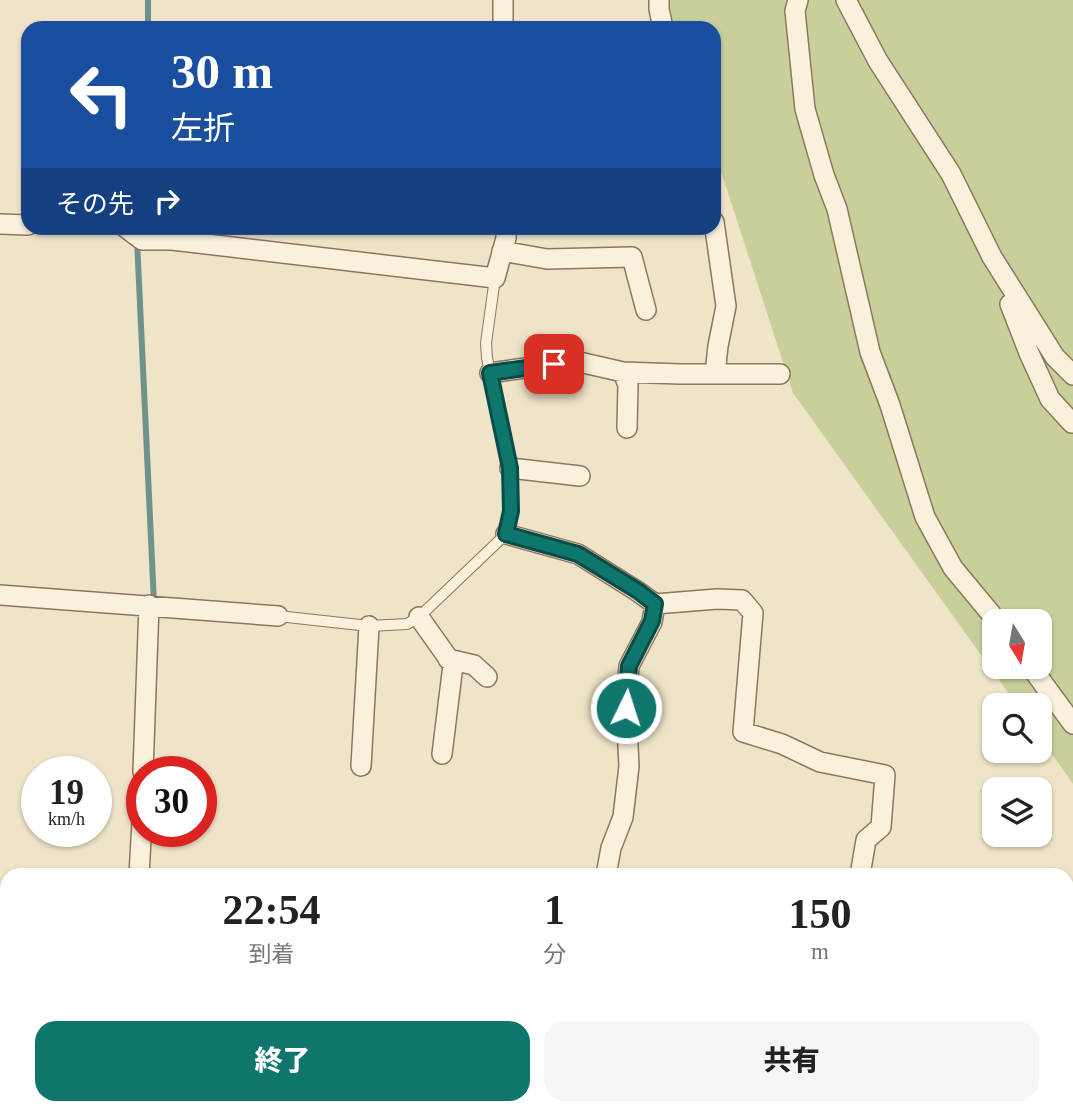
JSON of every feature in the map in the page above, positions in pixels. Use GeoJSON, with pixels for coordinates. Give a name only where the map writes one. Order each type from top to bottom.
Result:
{"type":"FeatureCollection","features":[{"type":"Feature","properties":{"kind":"street"},"geometry":{"type":"LineString","coordinates":[[503,0],[503,21]]}},
{"type":"Feature","properties":{"kind":"street"},"geometry":{"type":"LineString","coordinates":[[659,0],[662,21]]}},
{"type":"Feature","properties":{"kind":"street"},"geometry":{"type":"LineString","coordinates":[[798,0],[795,11],[805,109],[837,209],[870,352],[890,405],[925,517],[953,568],[987,609]]}},
{"type":"Feature","properties":{"kind":"street"},"geometry":{"type":"LineString","coordinates":[[846,0],[878,61],[951,174],[993,260],[1050,399],[1072,423]]}},
{"type":"Feature","properties":{"kind":"street"},"geometry":{"type":"LineString","coordinates":[[0,224],[21,225]]}},
{"type":"Feature","properties":{"kind":"street"},"geometry":{"type":"LineString","coordinates":[[136,235],[142,240],[172,240],[495,278],[505,235]]}},
{"type":"Feature","properties":{"kind":"street"},"geometry":{"type":"LineString","coordinates":[[715,374],[726,306],[716,235]]}},
{"type":"Feature","properties":{"kind":"street"},"geometry":{"type":"LineString","coordinates":[[502,251],[547,259],[632,257],[646,310]]}},
{"type":"Feature","properties":{"kind":"street"},"geometry":{"type":"LineString","coordinates":[[993,260],[1055,357],[1073,375]]}},
{"type":"Feature","properties":{"kind":"street"},"geometry":{"type":"LineString","coordinates":[[490,373],[575,361],[623,372],[780,374]]}},
{"type":"Feature","properties":{"kind":"street"},"geometry":{"type":"LineString","coordinates":[[623,372],[628,385],[627,428]]}},
{"type":"Feature","properties":{"kind":"street"},"geometry":{"type":"LineString","coordinates":[[510,468],[580,476]]}},
{"type":"Feature","properties":{"kind":"street"},"geometry":{"type":"LineString","coordinates":[[506,534],[578,554],[655,604],[717,598],[742,600],[753,613],[743,732],[782,744],[820,762],[885,775],[881,828],[866,840],[861,868]]}},
{"type":"Feature","properties":{"kind":"street"},"geometry":{"type":"LineString","coordinates":[[0,595],[278,616]]}},
{"type":"Feature","properties":{"kind":"street"},"geometry":{"type":"LineString","coordinates":[[607,868],[622,817],[629,766],[626,708],[629,666],[652,621],[655,604]]}},
{"type":"Feature","properties":{"kind":"street"},"geometry":{"type":"LineString","coordinates":[[144,756],[149,605]]}},
{"type":"Feature","properties":{"kind":"street"},"geometry":{"type":"LineString","coordinates":[[419,617],[453,665],[442,754]]}},
{"type":"Feature","properties":{"kind":"street"},"geometry":{"type":"LineString","coordinates":[[361,766],[369,626]]}},
{"type":"Feature","properties":{"kind":"street"},"geometry":{"type":"LineString","coordinates":[[448,659],[474,665],[487,677]]}},
{"type":"Feature","properties":{"kind":"street"},"geometry":{"type":"LineString","coordinates":[[1040,679],[1073,724]]}},
{"type":"Feature","properties":{"kind":"street"},"geometry":{"type":"LineString","coordinates":[[139,868],[141,847]]}},
{"type":"Feature","properties":{"kind":"lane"},"geometry":{"type":"LineString","coordinates":[[278,616],[369,626],[407,624],[419,617],[506,534],[511,511],[510,468],[486,343],[495,278]]}},
{"type":"Feature","properties":{"kind":"green space"},"geometry":{"type":"Polygon","coordinates":[[[666,0],[1073,0],[1073,784],[1052,754],[1052,693],[1008,693],[998,679],[1052,679],[1052,609],[982,609],[982,656],[793,393],[721,172],[721,21],[673,21],[666,0]]]}},
{"type":"Feature","properties":{"kind":"waterway"},"geometry":{"type":"LineString","coordinates":[[148,0],[148,21]]}},
{"type":"Feature","properties":{"kind":"waterway"},"geometry":{"type":"LineString","coordinates":[[137,240],[154,603]]}},
{"type":"Feature","properties":{"kind":"route"},"geometry":{"type":"LineString","coordinates":[[554,364],[490,373],[510,468],[511,511],[506,534],[578,554],[655,604],[652,621],[629,666],[626,708]]}}]}
